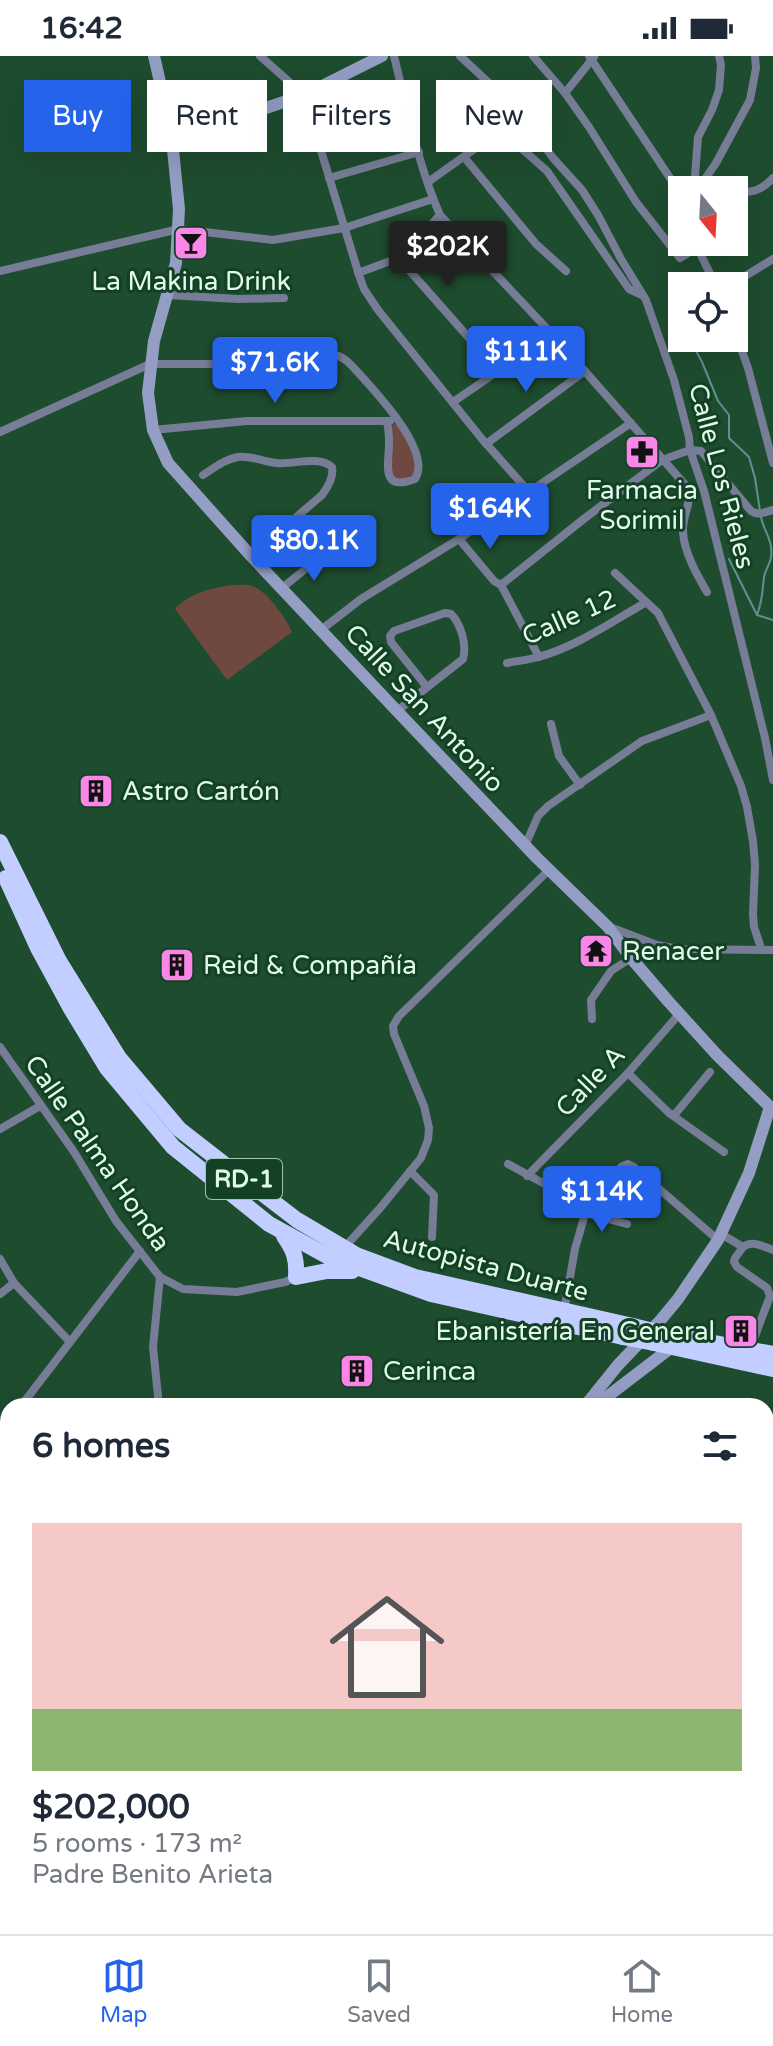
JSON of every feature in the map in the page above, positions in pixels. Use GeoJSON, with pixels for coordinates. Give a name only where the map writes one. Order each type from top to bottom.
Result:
{"type":"FeatureCollection","features":[{"type":"Feature","properties":{"kind":"highway","name":"Autopista Duarte"},"geometry":{"type":"LineString","coordinates":[[0,842],[50,944],[88,1011],[119,1058],[190,1138],[297,1220],[356,1255],[415,1277],[564,1311],[628,1332]]}},
{"type":"Feature","properties":{"kind":"highway","name":"Autopista Duarte"},"geometry":{"type":"LineString","coordinates":[[0,865],[7,892],[107,1068],[173,1147],[280,1232],[329,1257],[431,1294],[628,1332]]}},
{"type":"Feature","properties":{"kind":"highway"},"geometry":{"type":"LineString","coordinates":[[280,1232],[295,1254],[296,1277],[327,1271],[368,1273]]}},
{"type":"Feature","properties":{"kind":"highway","name":"RD-1"},"geometry":{"type":"LineString","coordinates":[[628,1332],[773,1354]]}},
{"type":"Feature","properties":{"kind":"highway","name":"RD-1"},"geometry":{"type":"LineString","coordinates":[[662,1336],[773,1369]]}},
{"type":"Feature","properties":{"kind":"street","name":"Calle San Antonio"},"geometry":{"type":"LineString","coordinates":[[154,56],[159,80]]}},
{"type":"Feature","properties":{"kind":"street"},"geometry":{"type":"LineString","coordinates":[[260,56],[287,80]]}},
{"type":"Feature","properties":{"kind":"street"},"geometry":{"type":"LineString","coordinates":[[334,80],[382,56]]}},
{"type":"Feature","properties":{"kind":"street"},"geometry":{"type":"LineString","coordinates":[[394,56],[400,80]]}},
{"type":"Feature","properties":{"kind":"street","name":"Calle Los Rieles"},"geometry":{"type":"LineString","coordinates":[[460,56],[517,109],[553,158],[582,190],[646,300],[674,380],[690,450],[704,491],[772,764],[773,780]]}},
{"type":"Feature","properties":{"kind":"street"},"geometry":{"type":"LineString","coordinates":[[533,56],[565,93],[636,202],[668,243]]}},
{"type":"Feature","properties":{"kind":"street"},"geometry":{"type":"LineString","coordinates":[[696,176],[698,137],[719,90],[719,56]]}},
{"type":"Feature","properties":{"kind":"street"},"geometry":{"type":"LineString","coordinates":[[706,176],[716,163],[750,100],[755,56]]}},
{"type":"Feature","properties":{"kind":"street"},"geometry":{"type":"LineString","coordinates":[[565,93],[592,57],[669,176]]}},
{"type":"Feature","properties":{"kind":"street"},"geometry":{"type":"LineString","coordinates":[[428,182],[497,133],[504,133],[547,171],[629,289],[642,295]]}},
{"type":"Feature","properties":{"kind":"street","name":"Calle San Antonio"},"geometry":{"type":"LineString","coordinates":[[173,152],[179,209],[176,263],[154,341],[148,393],[153,430],[168,463],[251,556],[525,846],[608,927],[631,958],[717,1055],[772,1106]]}},
{"type":"Feature","properties":{"kind":"street"},"geometry":{"type":"LineString","coordinates":[[321,152],[364,289],[486,444],[530,493]]}},
{"type":"Feature","properties":{"kind":"street"},"geometry":{"type":"LineString","coordinates":[[329,178],[419,152],[440,215],[552,334],[688,488],[691,499],[682,532],[686,548],[707,592]]}},
{"type":"Feature","properties":{"kind":"street"},"geometry":{"type":"LineString","coordinates":[[464,157],[536,244],[566,271]]}},
{"type":"Feature","properties":{"kind":"street"},"geometry":{"type":"LineString","coordinates":[[748,192],[764,187],[773,178]]}},
{"type":"Feature","properties":{"kind":"street"},"geometry":{"type":"LineString","coordinates":[[0,271],[179,229],[273,240],[344,228],[433,199]]}},
{"type":"Feature","properties":{"kind":"street"},"geometry":{"type":"LineString","coordinates":[[358,273],[401,257],[440,215]]}},
{"type":"Feature","properties":{"kind":"street"},"geometry":{"type":"LineString","coordinates":[[401,257],[402,262],[469,338]]}},
{"type":"Feature","properties":{"kind":"street"},"geometry":{"type":"LineString","coordinates":[[748,274],[773,259]]}},
{"type":"Feature","properties":{"kind":"street"},"geometry":{"type":"LineString","coordinates":[[168,295],[284,298]]}},
{"type":"Feature","properties":{"kind":"street"},"geometry":{"type":"LineString","coordinates":[[453,402],[552,334]]}},
{"type":"Feature","properties":{"kind":"street"},"geometry":{"type":"LineString","coordinates":[[742,352],[773,463]]}},
{"type":"Feature","properties":{"kind":"street"},"geometry":{"type":"LineString","coordinates":[[0,432],[150,364],[259,364],[324,354],[337,354],[347,361],[399,420],[419,467],[418,476],[409,482],[393,481],[387,472],[387,421]]}},
{"type":"Feature","properties":{"kind":"street"},"geometry":{"type":"LineString","coordinates":[[486,444],[585,371]]}},
{"type":"Feature","properties":{"kind":"street"},"geometry":{"type":"LineString","coordinates":[[153,430],[257,421],[399,420]]}},
{"type":"Feature","properties":{"kind":"street"},"geometry":{"type":"LineString","coordinates":[[321,630],[361,599],[530,493],[631,423]]}},
{"type":"Feature","properties":{"kind":"street"},"geometry":{"type":"LineString","coordinates":[[501,585],[662,460],[690,450],[701,451],[755,514],[773,510]]}},
{"type":"Feature","properties":{"kind":"street"},"geometry":{"type":"LineString","coordinates":[[203,475],[236,457],[277,464],[315,461],[332,467],[333,475],[322,495],[251,556]]}},
{"type":"Feature","properties":{"kind":"street"},"geometry":{"type":"LineString","coordinates":[[459,539],[494,581],[501,585],[539,657]]}},
{"type":"Feature","properties":{"kind":"street"},"geometry":{"type":"LineString","coordinates":[[282,588],[325,553]]}},
{"type":"Feature","properties":{"kind":"street"},"geometry":{"type":"LineString","coordinates":[[615,573],[658,613],[711,715],[741,786],[755,865],[754,927],[761,948]]}},
{"type":"Feature","properties":{"kind":"street","name":"Calle 12"},"geometry":{"type":"LineString","coordinates":[[507,663],[539,657],[612,624],[645,603]]}},
{"type":"Feature","properties":{"kind":"street"},"geometry":{"type":"LineString","coordinates":[[397,711],[426,686],[459,664],[465,646],[458,621],[451,614],[445,613],[394,631],[390,636],[391,642],[426,686]]}},
{"type":"Feature","properties":{"kind":"street"},"geometry":{"type":"LineString","coordinates":[[525,846],[538,816],[548,806],[642,741],[711,715]]}},
{"type":"Feature","properties":{"kind":"street"},"geometry":{"type":"LineString","coordinates":[[551,724],[559,756],[580,785]]}},
{"type":"Feature","properties":{"kind":"street","name":"Calle Palma Honda"},"geometry":{"type":"LineString","coordinates":[[0,1047],[74,1152],[116,1221],[160,1277],[183,1289],[237,1292],[285,1282],[345,1247],[421,1158],[429,1128],[424,1106],[393,1026],[399,1016],[549,870]]}},
{"type":"Feature","properties":{"kind":"street"},"geometry":{"type":"LineString","coordinates":[[608,927],[657,945],[679,949],[773,950]]}},
{"type":"Feature","properties":{"kind":"street"},"geometry":{"type":"LineString","coordinates":[[592,1019],[591,1000],[611,971],[631,958]]}},
{"type":"Feature","properties":{"kind":"street","name":"Calle A"},"geometry":{"type":"LineString","coordinates":[[527,1176],[628,1073],[680,1013]]}},
{"type":"Feature","properties":{"kind":"street"},"geometry":{"type":"LineString","coordinates":[[673,1114],[710,1072]]}},
{"type":"Feature","properties":{"kind":"street"},"geometry":{"type":"LineString","coordinates":[[628,1073],[680,1121],[724,1152]]}},
{"type":"Feature","properties":{"kind":"street"},"geometry":{"type":"LineString","coordinates":[[0,1129],[40,1106]]}},
{"type":"Feature","properties":{"kind":"street"},"geometry":{"type":"LineString","coordinates":[[603,1398],[662,1336],[678,1299],[720,1237],[749,1173],[772,1106]]}},
{"type":"Feature","properties":{"kind":"street"},"geometry":{"type":"LineString","coordinates":[[508,1164],[586,1210],[627,1224]]}},
{"type":"Feature","properties":{"kind":"street"},"geometry":{"type":"LineString","coordinates":[[564,1311],[575,1249],[586,1210],[621,1167],[628,1164],[720,1237],[743,1247]]}},
{"type":"Feature","properties":{"kind":"street"},"geometry":{"type":"LineString","coordinates":[[410,1171],[434,1195],[432,1237]]}},
{"type":"Feature","properties":{"kind":"street"},"geometry":{"type":"LineString","coordinates":[[755,1336],[770,1296],[769,1291],[734,1262],[743,1247],[753,1243],[773,1250]]}},
{"type":"Feature","properties":{"kind":"street"},"geometry":{"type":"LineString","coordinates":[[27,1398],[140,1251]]}},
{"type":"Feature","properties":{"kind":"street"},"geometry":{"type":"LineString","coordinates":[[0,1259],[14,1283],[70,1342]]}},
{"type":"Feature","properties":{"kind":"street"},"geometry":{"type":"LineString","coordinates":[[158,1398],[153,1347],[160,1277]]}},
{"type":"Feature","properties":{"kind":"street"},"geometry":{"type":"LineString","coordinates":[[0,1294],[14,1283]]}},
{"type":"Feature","properties":{"kind":"street"},"geometry":{"type":"LineString","coordinates":[[591,1398],[618,1365],[662,1336]]}},
{"type":"Feature","properties":{"kind":"shaded area"},"geometry":{"type":"Polygon","coordinates":[[[396,424],[416,460],[415,475],[399,480],[392,477],[390,429],[396,424]]]}},
{"type":"Feature","properties":{"kind":"shaded area"},"geometry":{"type":"Polygon","coordinates":[[[232,585],[250,585],[258,589],[270,599],[292,632],[227,680],[175,609],[194,595],[232,585]]]}},
{"type":"Feature","properties":{"kind":"waterway"},"geometry":{"type":"LineString","coordinates":[[697,352],[718,401],[729,415],[729,438],[749,457],[760,511]]}},
{"type":"Feature","properties":{"kind":"waterway"},"geometry":{"type":"LineString","coordinates":[[757,615],[771,552],[761,517]]}},
{"type":"Feature","properties":{"kind":"waterway"},"geometry":{"type":"LineString","coordinates":[[729,559],[757,615],[773,620]]}},
{"type":"Feature","properties":{"kind":"place","name":"La Makina Drink"},"geometry":{"type":"Point","coordinates":[191,243]}},
{"type":"Feature","properties":{"kind":"place","name":"Farmacia Sorimil"},"geometry":{"type":"Point","coordinates":[642,452]}},
{"type":"Feature","properties":{"kind":"place","name":"Astro Cartón"},"geometry":{"type":"Point","coordinates":[96,791]}},
{"type":"Feature","properties":{"kind":"place","name":"Renacer"},"geometry":{"type":"Point","coordinates":[596,951]}},
{"type":"Feature","properties":{"kind":"place","name":"Reid & Compañía"},"geometry":{"type":"Point","coordinates":[177,965]}},
{"type":"Feature","properties":{"kind":"place","name":"Ebanistería En General"},"geometry":{"type":"Point","coordinates":[741,1331]}},
{"type":"Feature","properties":{"kind":"place","name":"Cerinca"},"geometry":{"type":"Point","coordinates":[357,1371]}}]}
